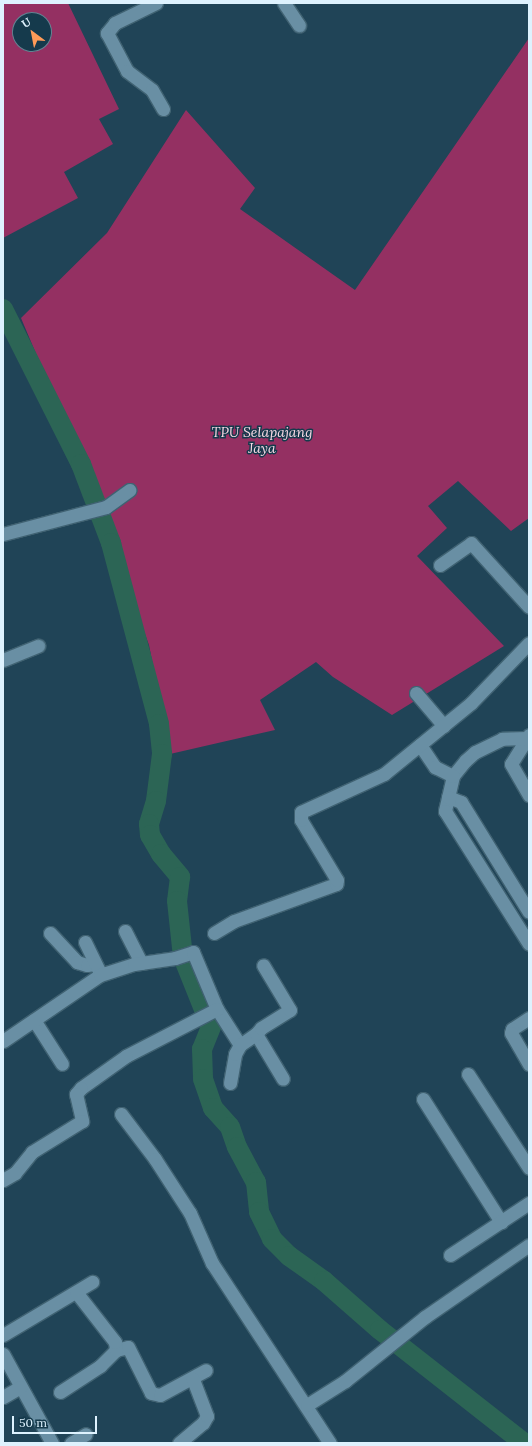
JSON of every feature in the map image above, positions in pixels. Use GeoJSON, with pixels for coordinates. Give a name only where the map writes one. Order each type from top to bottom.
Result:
{"type":"FeatureCollection","features":[{"type":"Feature","properties":{"kind":"street"},"geometry":{"type":"LineString","coordinates":[[156,3],[115,23],[107,33],[127,71],[152,90],[163,109]]}},
{"type":"Feature","properties":{"kind":"street"},"geometry":{"type":"LineString","coordinates":[[284,3],[299,26]]}},
{"type":"Feature","properties":{"kind":"street"},"geometry":{"type":"LineString","coordinates":[[3,534],[106,507],[129,490]]}},
{"type":"Feature","properties":{"kind":"street"},"geometry":{"type":"LineString","coordinates":[[440,565],[471,543],[529,606]]}},
{"type":"Feature","properties":{"kind":"street"},"geometry":{"type":"LineString","coordinates":[[214,933],[234,921],[336,884],[337,880],[301,820],[301,812],[384,774],[444,726],[529,643]]}},
{"type":"Feature","properties":{"kind":"street"},"geometry":{"type":"LineString","coordinates":[[3,660],[38,646]]}},
{"type":"Feature","properties":{"kind":"street"},"geometry":{"type":"LineString","coordinates":[[416,693],[444,726]]}},
{"type":"Feature","properties":{"kind":"street"},"geometry":{"type":"LineString","coordinates":[[527,737],[502,739],[490,743],[464,761],[453,776],[445,811],[529,944]]}},
{"type":"Feature","properties":{"kind":"street"},"geometry":{"type":"LineString","coordinates":[[527,737],[511,764],[529,795]]}},
{"type":"Feature","properties":{"kind":"street"},"geometry":{"type":"LineString","coordinates":[[420,745],[435,768],[453,776]]}},
{"type":"Feature","properties":{"kind":"street"},"geometry":{"type":"LineString","coordinates":[[448,797],[461,802],[529,912]]}},
{"type":"Feature","properties":{"kind":"street"},"geometry":{"type":"LineString","coordinates":[[125,931],[141,963]]}},
{"type":"Feature","properties":{"kind":"street"},"geometry":{"type":"LineString","coordinates":[[50,933],[77,962],[98,969],[175,958],[193,952],[210,1012],[240,1045]]}},
{"type":"Feature","properties":{"kind":"street"},"geometry":{"type":"LineString","coordinates":[[85,942],[98,969]]}},
{"type":"Feature","properties":{"kind":"street"},"geometry":{"type":"LineString","coordinates":[[230,1083],[234,1054],[240,1045],[256,1034],[261,1028],[290,1010],[264,965]]}},
{"type":"Feature","properties":{"kind":"street"},"geometry":{"type":"LineString","coordinates":[[3,1041],[34,1020],[98,969]]}},
{"type":"Feature","properties":{"kind":"street"},"geometry":{"type":"LineString","coordinates":[[3,1180],[15,1173],[32,1152],[82,1121],[76,1094],[81,1088],[126,1056],[210,1012]]}},
{"type":"Feature","properties":{"kind":"street"},"geometry":{"type":"LineString","coordinates":[[529,1018],[512,1029],[511,1033],[529,1064]]}},
{"type":"Feature","properties":{"kind":"street"},"geometry":{"type":"LineString","coordinates":[[34,1020],[62,1064]]}},
{"type":"Feature","properties":{"kind":"street"},"geometry":{"type":"LineString","coordinates":[[256,1034],[283,1079]]}},
{"type":"Feature","properties":{"kind":"street"},"geometry":{"type":"LineString","coordinates":[[468,1074],[529,1168]]}},
{"type":"Feature","properties":{"kind":"street"},"geometry":{"type":"LineString","coordinates":[[423,1099],[501,1222]]}},
{"type":"Feature","properties":{"kind":"street"},"geometry":{"type":"LineString","coordinates":[[121,1114],[155,1159],[190,1213],[212,1263],[307,1405],[330,1443]]}},
{"type":"Feature","properties":{"kind":"street"},"geometry":{"type":"LineString","coordinates":[[450,1255],[529,1204]]}},
{"type":"Feature","properties":{"kind":"street"},"geometry":{"type":"LineString","coordinates":[[307,1405],[345,1381],[404,1334],[483,1276],[529,1245]]}},
{"type":"Feature","properties":{"kind":"street"},"geometry":{"type":"LineString","coordinates":[[3,1335],[92,1282]]}},
{"type":"Feature","properties":{"kind":"street"},"geometry":{"type":"LineString","coordinates":[[76,1292],[115,1342],[116,1350]]}},
{"type":"Feature","properties":{"kind":"street"},"geometry":{"type":"LineString","coordinates":[[60,1392],[100,1366],[116,1350],[128,1347],[151,1393],[160,1395],[193,1379],[206,1370]]}},
{"type":"Feature","properties":{"kind":"street"},"geometry":{"type":"LineString","coordinates":[[3,1354],[52,1443]]}},
{"type":"Feature","properties":{"kind":"street"},"geometry":{"type":"LineString","coordinates":[[179,1443],[203,1423],[207,1416],[193,1379]]}},
{"type":"Feature","properties":{"kind":"street"},"geometry":{"type":"LineString","coordinates":[[3,1398],[20,1387]]}},
{"type":"Feature","properties":{"kind":"street"},"geometry":{"type":"LineString","coordinates":[[71,1443],[86,1434]]}},
{"type":"Feature","properties":{"kind":"green space"},"geometry":{"type":"Polygon","coordinates":[[[3,3],[68,3],[119,109],[99,119],[113,144],[64,172],[78,198],[3,238],[3,3]]]}},
{"type":"Feature","properties":{"kind":"green space","name":"TPU Selapajang Jaya"},"geometry":{"type":"Polygon","coordinates":[[[529,38],[529,518],[511,531],[458,481],[428,506],[447,528],[417,556],[504,646],[392,715],[333,677],[316,662],[260,700],[275,730],[170,754],[149,645],[87,475],[21,318],[107,233],[186,110],[255,188],[240,209],[355,290],[529,38]]]}},
{"type":"Feature","properties":{"kind":"waterway"},"geometry":{"type":"LineString","coordinates":[[3,309],[81,464],[111,543],[159,724],[162,754],[156,801],[149,824],[150,835],[161,854],[180,877],[177,901],[183,957],[211,1027],[202,1049],[203,1079],[213,1108],[230,1127],[237,1147],[256,1182],[259,1212],[272,1239],[289,1256],[324,1281],[380,1330],[524,1443]]}}]}
